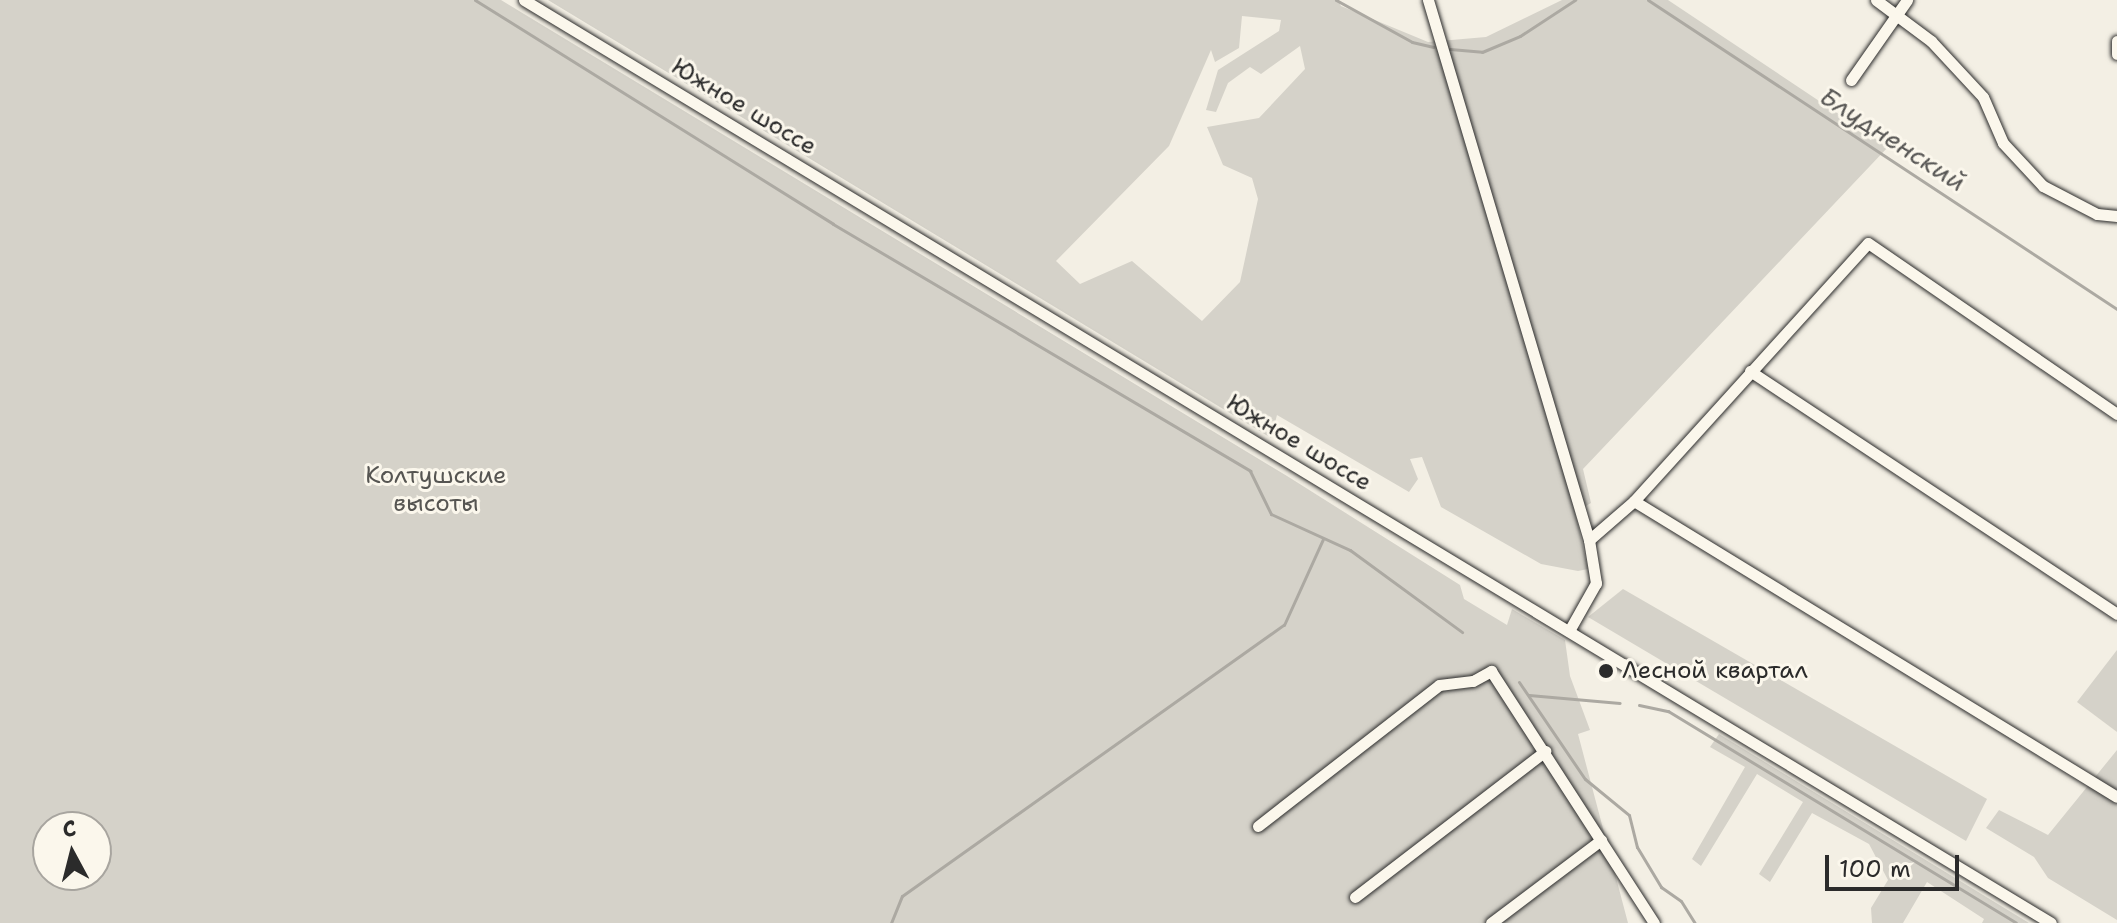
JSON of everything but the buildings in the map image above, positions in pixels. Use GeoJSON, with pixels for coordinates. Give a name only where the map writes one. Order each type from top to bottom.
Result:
{"type":"FeatureCollection","features":[{"type":"Feature","properties":{"kind":"street","name":"Южное шоссе"},"geometry":{"type":"LineString","coordinates":[[524,0],[2051,923]]}},
{"type":"Feature","properties":{"kind":"street"},"geometry":{"type":"LineString","coordinates":[[1428,0],[1589,540],[1596,583],[1569,631]]}},
{"type":"Feature","properties":{"kind":"street"},"geometry":{"type":"LineString","coordinates":[[1876,0],[1898,13],[1983,97],[2003,143],[2043,186],[2097,214],[2117,216]]}},
{"type":"Feature","properties":{"kind":"street"},"geometry":{"type":"LineString","coordinates":[[1851,80],[1907,0]]}},
{"type":"Feature","properties":{"kind":"street"},"geometry":{"type":"LineString","coordinates":[[2117,41],[2117,54]]}},
{"type":"Feature","properties":{"kind":"street"},"geometry":{"type":"LineString","coordinates":[[1589,540],[1634,501],[1868,243],[2117,414]]}},
{"type":"Feature","properties":{"kind":"street"},"geometry":{"type":"LineString","coordinates":[[1750,371],[2117,614]]}},
{"type":"Feature","properties":{"kind":"street"},"geometry":{"type":"LineString","coordinates":[[1634,501],[2117,797]]}},
{"type":"Feature","properties":{"kind":"street"},"geometry":{"type":"LineString","coordinates":[[1258,826],[1439,685],[1473,681],[1491,671],[1654,923]]}},
{"type":"Feature","properties":{"kind":"street"},"geometry":{"type":"LineString","coordinates":[[1355,897],[1545,751]]}},
{"type":"Feature","properties":{"kind":"street"},"geometry":{"type":"LineString","coordinates":[[1491,923],[1601,840]]}},
{"type":"Feature","properties":{"kind":"green space","name":"Колтушские высоты"},"geometry":{"type":"Polygon","coordinates":[[[0,0],[501,0],[1287,476],[1460,585],[1464,599],[1507,625],[1512,609],[1565,640],[1570,676],[1590,730],[1578,734],[1628,923],[0,923],[0,0]]]}},
{"type":"Feature","properties":{"kind":"green space"},"geometry":{"type":"Polygon","coordinates":[[[548,0],[1338,0],[1341,6],[1428,42],[1486,37],[1562,0],[1668,0],[1888,147],[1583,469],[1591,503],[1575,512],[1588,569],[1578,571],[1541,564],[1441,507],[1422,457],[1410,459],[1418,479],[1409,492],[1277,415],[1271,438],[548,0]],[[1242,16],[1239,48],[1215,62],[1211,50],[1169,146],[1056,261],[1080,284],[1132,261],[1202,321],[1240,282],[1258,199],[1252,178],[1223,165],[1207,127],[1259,118],[1305,69],[1300,46],[1261,74],[1250,67],[1228,83],[1216,112],[1206,110],[1218,70],[1279,31],[1281,20],[1242,16]]]}},
{"type":"Feature","properties":{"kind":"green space"},"geometry":{"type":"Polygon","coordinates":[[[1623,589],[1987,799],[1966,841],[1588,617],[1623,589]]]}},
{"type":"Feature","properties":{"kind":"green space"},"geometry":{"type":"Polygon","coordinates":[[[2117,650],[2117,732],[2077,702],[2117,650]]]}},
{"type":"Feature","properties":{"kind":"green space"},"geometry":{"type":"Polygon","coordinates":[[[1719,734],[2029,923],[1982,923],[1984,919],[1927,882],[1903,923],[1872,923],[1871,908],[1888,880],[1869,844],[1812,813],[1770,882],[1759,874],[1803,802],[1757,774],[1701,866],[1692,859],[1745,767],[1710,747],[1719,734]]]}},
{"type":"Feature","properties":{"kind":"green space"},"geometry":{"type":"Polygon","coordinates":[[[2117,750],[2117,920],[2048,878],[2034,857],[1986,828],[1999,810],[2048,835],[2117,750]]]}},
{"type":"Feature","properties":{"kind":"waterway"},"geometry":{"type":"LineString","coordinates":[[475,0],[833,224],[1250,471],[1271,514],[1350,550],[1462,632]]}},
{"type":"Feature","properties":{"kind":"waterway","name":"Блудненский"},"geometry":{"type":"LineString","coordinates":[[1336,0],[1412,42],[1433,47]]}},
{"type":"Feature","properties":{"kind":"waterway","name":"Блудненский"},"geometry":{"type":"LineString","coordinates":[[1450,49],[1482,52],[1520,36],[1575,0]]}},
{"type":"Feature","properties":{"kind":"waterway","name":"Блудненский"},"geometry":{"type":"LineString","coordinates":[[1648,0],[2117,309]]}},
{"type":"Feature","properties":{"kind":"waterway"},"geometry":{"type":"LineString","coordinates":[[891,923],[902,896],[1284,625],[1323,539]]}},
{"type":"Feature","properties":{"kind":"waterway"},"geometry":{"type":"LineString","coordinates":[[1519,682],[1585,779],[1629,815],[1637,847],[1661,887],[1681,901],[1695,923]]}},
{"type":"Feature","properties":{"kind":"waterway"},"geometry":{"type":"LineString","coordinates":[[1529,695],[1620,703]]}},
{"type":"Feature","properties":{"kind":"waterway"},"geometry":{"type":"LineString","coordinates":[[1639,705],[1668,711],[2016,923]]}},
{"type":"Feature","properties":{"kind":"place","name":"Лесной квартал"},"geometry":{"type":"Point","coordinates":[1606,671]}}]}
